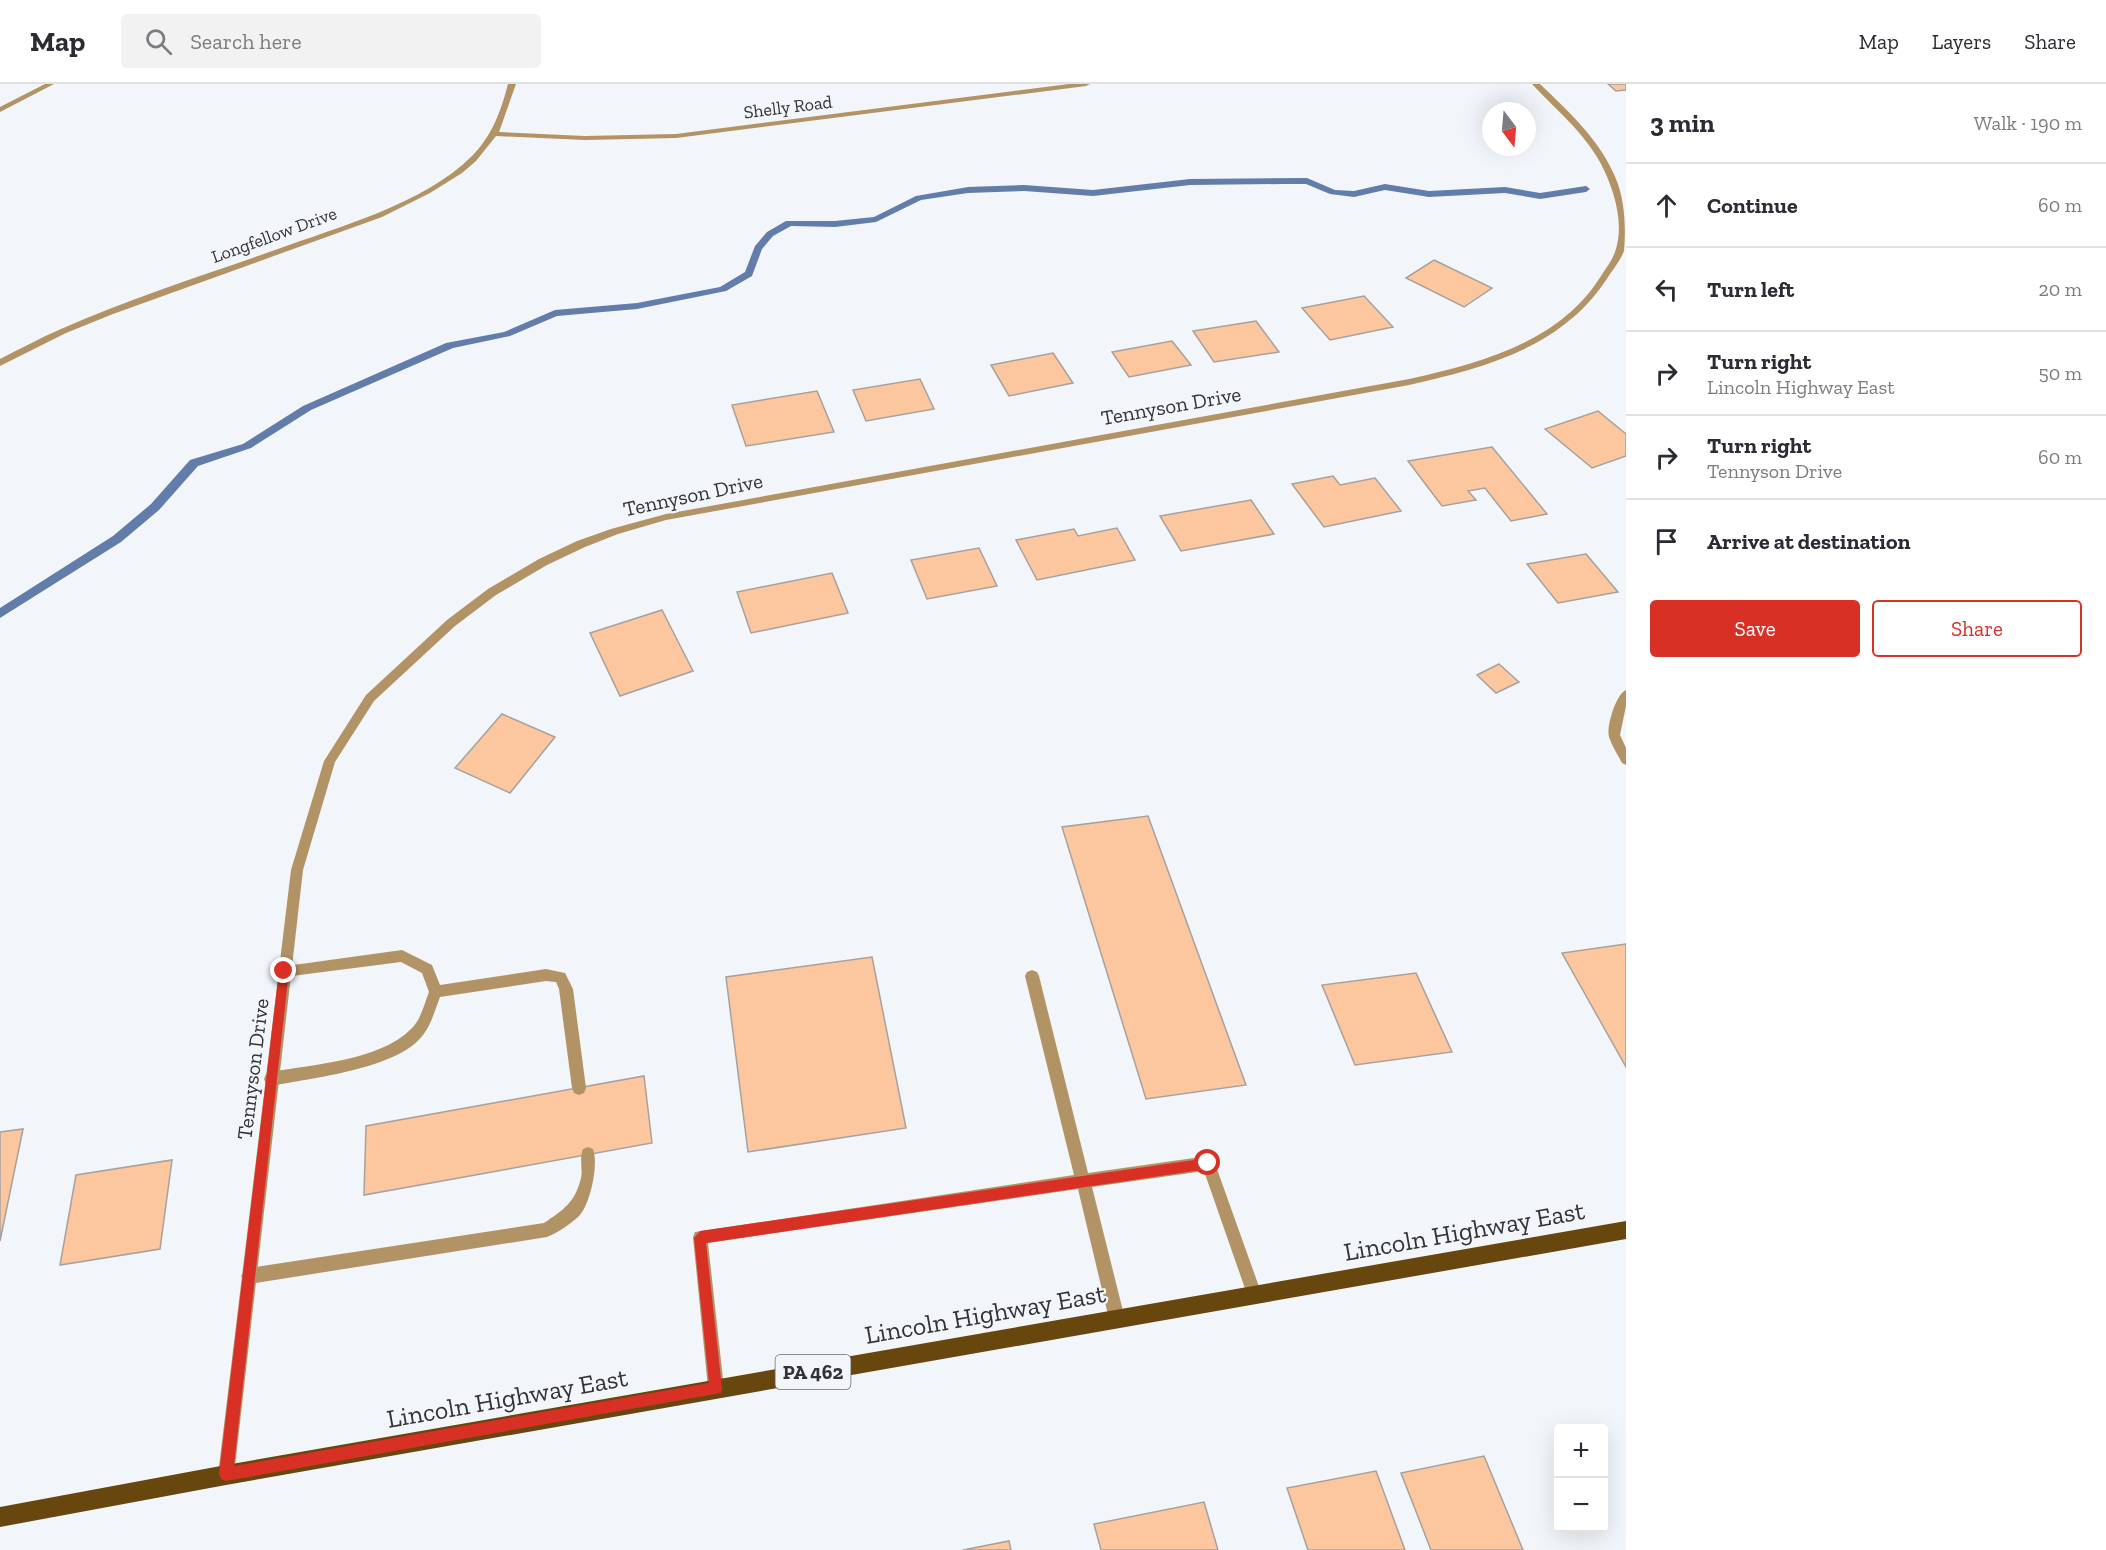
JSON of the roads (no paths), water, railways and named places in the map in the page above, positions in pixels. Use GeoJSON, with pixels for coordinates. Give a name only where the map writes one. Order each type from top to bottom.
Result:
{"type":"FeatureCollection","features":[{"type":"Feature","properties":{"kind":"main road","name":"Lincoln Highway East"},"geometry":{"type":"LineString","coordinates":[[0,1517],[226,1474],[1626,1230]]}},
{"type":"Feature","properties":{"kind":"street"},"geometry":{"type":"LineString","coordinates":[[0,110],[50,84]]}},
{"type":"Feature","properties":{"kind":"street","name":"Longfellow Drive"},"geometry":{"type":"LineString","coordinates":[[0,363],[63,331],[110,312],[379,215],[420,196],[451,176],[477,154],[494,134],[512,84]]}},
{"type":"Feature","properties":{"kind":"street","name":"Shelly Road"},"geometry":{"type":"LineString","coordinates":[[494,134],[629,139],[676,136],[1086,84]]}},
{"type":"Feature","properties":{"kind":"street","name":"Tennyson Drive"},"geometry":{"type":"LineString","coordinates":[[226,1474],[297,870],[330,761],[370,698],[451,623],[492,592],[543,562],[615,531],[666,517],[1409,382],[1502,356],[1545,335],[1564,322],[1596,291],[1620,251],[1623,236],[1620,202],[1604,161],[1584,132],[1536,84]]}},
{"type":"Feature","properties":{"kind":"street"},"geometry":{"type":"LineString","coordinates":[[1626,694],[1619,709],[1614,735],[1626,760]]}},
{"type":"Feature","properties":{"kind":"street"},"geometry":{"type":"LineString","coordinates":[[271,1079],[368,1059],[393,1049],[417,1033],[436,992],[427,969],[402,956],[284,971]]}},
{"type":"Feature","properties":{"kind":"street"},"geometry":{"type":"LineString","coordinates":[[436,992],[546,975],[560,978],[566,989],[579,1088]]}},
{"type":"Feature","properties":{"kind":"street"},"geometry":{"type":"LineString","coordinates":[[1032,975],[1117,1319]]}},
{"type":"Feature","properties":{"kind":"street"},"geometry":{"type":"LineString","coordinates":[[249,1276],[547,1230],[575,1210],[588,1178],[588,1154]]}},
{"type":"Feature","properties":{"kind":"street"},"geometry":{"type":"LineString","coordinates":[[716,1388],[700,1238],[1208,1163],[1254,1295]]}},
{"type":"Feature","properties":{"kind":"waterway"},"geometry":{"type":"LineString","coordinates":[[0,614],[117,539],[155,507],[194,463],[247,446],[307,408],[450,345],[507,334],[555,313],[637,306],[723,289],[749,274],[758,248],[770,234],[789,223],[835,224],[876,219],[919,198],[968,190],[1024,188],[1093,193],[1190,182],[1282,181],[1307,181],[1333,192],[1354,194],[1385,187],[1429,194],[1505,190],[1540,196],[1586,189]]}}]}
